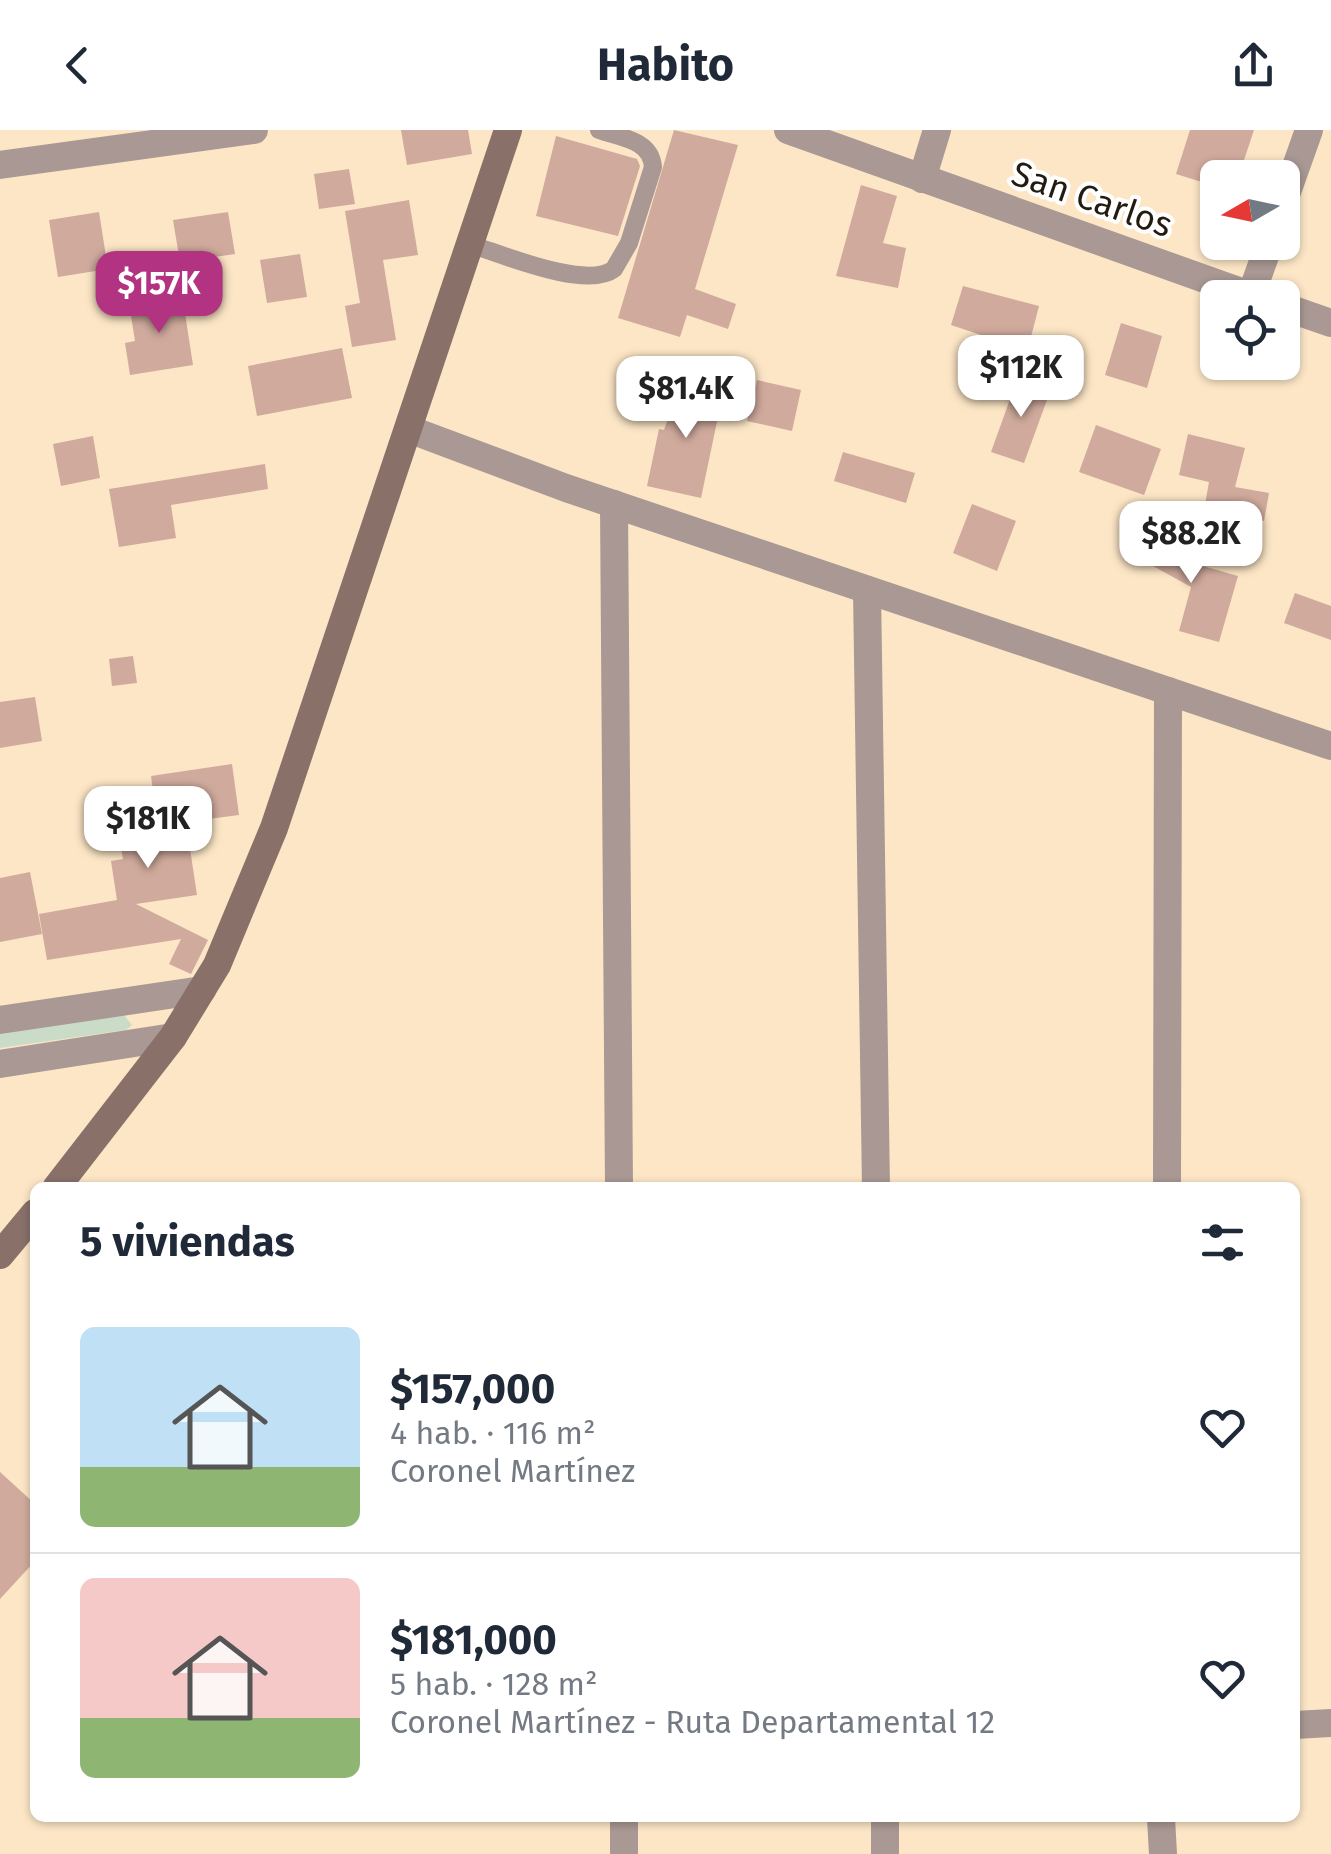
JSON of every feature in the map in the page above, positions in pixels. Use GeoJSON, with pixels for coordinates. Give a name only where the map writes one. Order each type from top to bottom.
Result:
{"type":"FeatureCollection","features":[{"type":"Feature","properties":{"kind":"main road"},"geometry":{"type":"LineString","coordinates":[[61,1182],[173,1036],[218,964],[274,828],[411,430],[508,130]]}},
{"type":"Feature","properties":{"kind":"main road"},"geometry":{"type":"LineString","coordinates":[[0,1255],[30,1219]]}},
{"type":"Feature","properties":{"kind":"street"},"geometry":{"type":"LineString","coordinates":[[0,165],[254,130]]}},
{"type":"Feature","properties":{"kind":"street","name":"San Carlos"},"geometry":{"type":"LineString","coordinates":[[788,130],[1210,280]]}},
{"type":"Feature","properties":{"kind":"street"},"geometry":{"type":"LineString","coordinates":[[922,178],[938,130]]}},
{"type":"Feature","properties":{"kind":"street"},"geometry":{"type":"LineString","coordinates":[[1298,160],[1309,130]]}},
{"type":"Feature","properties":{"kind":"street"},"geometry":{"type":"LineString","coordinates":[[1300,312],[1331,323]]}},
{"type":"Feature","properties":{"kind":"street"},"geometry":{"type":"LineString","coordinates":[[411,430],[614,504],[1331,746]]}},
{"type":"Feature","properties":{"kind":"street"},"geometry":{"type":"LineString","coordinates":[[614,504],[619,1182]]}},
{"type":"Feature","properties":{"kind":"street"},"geometry":{"type":"LineString","coordinates":[[867,590],[876,1182]]}},
{"type":"Feature","properties":{"kind":"street"},"geometry":{"type":"LineString","coordinates":[[1168,691],[1168,1182]]}},
{"type":"Feature","properties":{"kind":"street"},"geometry":{"type":"LineString","coordinates":[[0,1020],[202,990]]}},
{"type":"Feature","properties":{"kind":"street"},"geometry":{"type":"LineString","coordinates":[[0,1064],[173,1036]]}},
{"type":"Feature","properties":{"kind":"street"},"geometry":{"type":"LineString","coordinates":[[1300,1725],[1331,1724]]}},
{"type":"Feature","properties":{"kind":"street"},"geometry":{"type":"LineString","coordinates":[[624,1822],[624,1854]]}},
{"type":"Feature","properties":{"kind":"street"},"geometry":{"type":"LineString","coordinates":[[885,1822],[885,1854]]}},
{"type":"Feature","properties":{"kind":"street"},"geometry":{"type":"LineString","coordinates":[[1161,1822],[1163,1854]]}},
{"type":"Feature","properties":{"kind":"lane"},"geometry":{"type":"LineString","coordinates":[[472,245],[574,275],[593,277],[614,270],[629,243],[653,167],[652,154],[645,146],[599,130]]}},
{"type":"Feature","properties":{"kind":"green space"},"geometry":{"type":"Polygon","coordinates":[[[124,1015],[132,1025],[126,1030],[0,1048],[0,1032],[124,1015]]]}},
{"type":"Feature","properties":{"kind":"building"},"geometry":{"type":"Polygon","coordinates":[[[401,130],[468,130],[472,154],[407,165],[401,130]]]}},
{"type":"Feature","properties":{"kind":"building"},"geometry":{"type":"Polygon","coordinates":[[[674,130],[738,145],[695,289],[736,304],[728,329],[687,315],[680,337],[618,318],[674,130]]]}},
{"type":"Feature","properties":{"kind":"building"},"geometry":{"type":"Polygon","coordinates":[[[1190,130],[1254,130],[1244,160],[1200,160],[1200,181],[1176,174],[1190,130]]]}},
{"type":"Feature","properties":{"kind":"building"},"geometry":{"type":"Polygon","coordinates":[[[556,136],[637,159],[640,166],[618,236],[536,216],[556,136]]]}},
{"type":"Feature","properties":{"kind":"building"},"geometry":{"type":"Polygon","coordinates":[[[349,169],[355,204],[319,209],[314,174],[349,169]]]}},
{"type":"Feature","properties":{"kind":"building"},"geometry":{"type":"Polygon","coordinates":[[[861,185],[897,196],[883,243],[906,248],[898,288],[836,276],[861,185]]]}},
{"type":"Feature","properties":{"kind":"building"},"geometry":{"type":"Polygon","coordinates":[[[409,200],[418,255],[383,260],[396,340],[352,347],[345,306],[360,303],[345,211],[409,200]]]}},
{"type":"Feature","properties":{"kind":"building"},"geometry":{"type":"Polygon","coordinates":[[[99,212],[108,269],[58,277],[49,220],[99,212]]]}},
{"type":"Feature","properties":{"kind":"building"},"geometry":{"type":"Polygon","coordinates":[[[228,212],[235,254],[180,262],[173,220],[228,212]]]}},
{"type":"Feature","properties":{"kind":"building"},"geometry":{"type":"Polygon","coordinates":[[[300,254],[307,297],[267,303],[260,260],[300,254]]]}},
{"type":"Feature","properties":{"kind":"building"},"geometry":{"type":"Polygon","coordinates":[[[963,286],[1039,306],[1026,356],[982,345],[984,336],[951,325],[963,286]]]}},
{"type":"Feature","properties":{"kind":"building"},"geometry":{"type":"Polygon","coordinates":[[[182,294],[193,365],[130,375],[125,343],[135,341],[129,303],[182,294]]]}},
{"type":"Feature","properties":{"kind":"building"},"geometry":{"type":"Polygon","coordinates":[[[1121,323],[1162,336],[1147,388],[1105,375],[1121,323]]]}},
{"type":"Feature","properties":{"kind":"building"},"geometry":{"type":"Polygon","coordinates":[[[342,348],[352,398],[257,416],[248,366],[342,348]]]}},
{"type":"Feature","properties":{"kind":"building"},"geometry":{"type":"Polygon","coordinates":[[[1018,377],[1051,389],[1024,463],[991,452],[1018,377]]]}},
{"type":"Feature","properties":{"kind":"building"},"geometry":{"type":"Polygon","coordinates":[[[682,378],[723,393],[701,498],[647,486],[659,429],[664,430],[682,378]]]}},
{"type":"Feature","properties":{"kind":"building"},"geometry":{"type":"Polygon","coordinates":[[[757,380],[801,390],[792,431],[747,421],[757,380]]]}},
{"type":"Feature","properties":{"kind":"building"},"geometry":{"type":"Polygon","coordinates":[[[1096,425],[1161,449],[1144,495],[1079,472],[1096,425]]]}},
{"type":"Feature","properties":{"kind":"building"},"geometry":{"type":"Polygon","coordinates":[[[1188,434],[1245,448],[1235,487],[1269,493],[1264,521],[1204,510],[1209,482],[1179,475],[1188,434]]]}},
{"type":"Feature","properties":{"kind":"building"},"geometry":{"type":"Polygon","coordinates":[[[93,436],[100,478],[61,486],[53,444],[93,436]]]}},
{"type":"Feature","properties":{"kind":"building"},"geometry":{"type":"Polygon","coordinates":[[[843,452],[915,473],[906,503],[834,481],[843,452]]]}},
{"type":"Feature","properties":{"kind":"building"},"geometry":{"type":"Polygon","coordinates":[[[265,464],[268,489],[171,505],[176,538],[119,547],[109,489],[265,464]]]}},
{"type":"Feature","properties":{"kind":"building"},"geometry":{"type":"Polygon","coordinates":[[[972,504],[1016,521],[997,571],[953,553],[972,504]]]}},
{"type":"Feature","properties":{"kind":"building"},"geometry":{"type":"Polygon","coordinates":[[[1139,527],[1170,544],[1165,555],[1238,576],[1219,642],[1179,631],[1191,587],[1126,551],[1139,527]]]}},
{"type":"Feature","properties":{"kind":"building"},"geometry":{"type":"Polygon","coordinates":[[[1295,593],[1331,606],[1331,640],[1284,623],[1295,593]]]}},
{"type":"Feature","properties":{"kind":"building"},"geometry":{"type":"Polygon","coordinates":[[[133,656],[137,683],[112,686],[109,659],[133,656]]]}},
{"type":"Feature","properties":{"kind":"building"},"geometry":{"type":"Polygon","coordinates":[[[35,697],[42,741],[0,748],[0,702],[35,697]]]}},
{"type":"Feature","properties":{"kind":"building"},"geometry":{"type":"Polygon","coordinates":[[[232,764],[239,815],[186,822],[197,895],[136,904],[208,940],[191,974],[169,964],[181,939],[47,960],[39,914],[117,900],[111,861],[123,859],[113,806],[154,799],[151,776],[232,764]]]}},
{"type":"Feature","properties":{"kind":"building"},"geometry":{"type":"Polygon","coordinates":[[[30,872],[42,934],[0,942],[0,878],[30,872]]]}},
{"type":"Feature","properties":{"kind":"building"},"geometry":{"type":"Polygon","coordinates":[[[0,1472],[30,1499],[30,1566],[0,1599],[0,1472]]]}}]}
